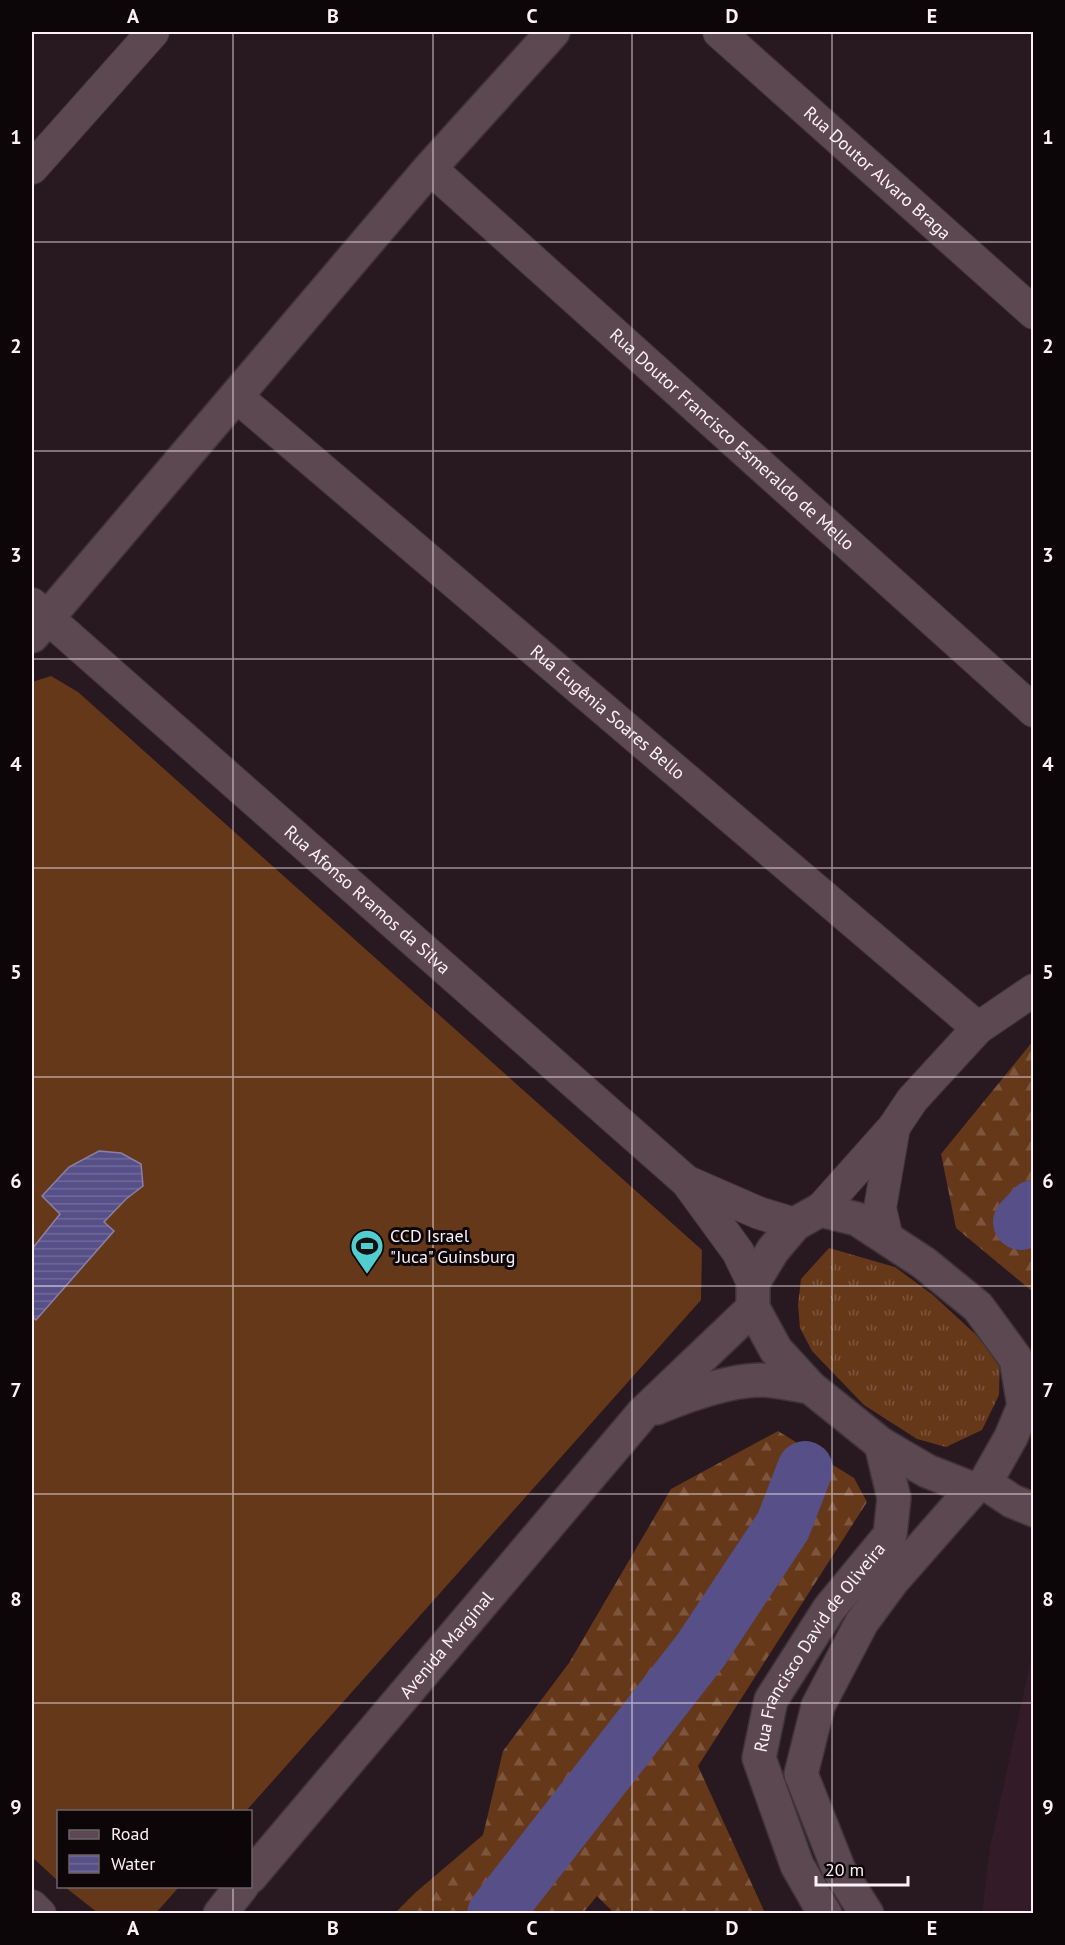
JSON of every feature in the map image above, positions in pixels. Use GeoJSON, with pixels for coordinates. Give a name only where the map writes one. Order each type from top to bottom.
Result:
{"type":"FeatureCollection","features":[{"type":"Feature","properties":{"kind":"street"},"geometry":{"type":"LineString","coordinates":[[32,168],[153,32]]}},
{"type":"Feature","properties":{"kind":"street"},"geometry":{"type":"LineString","coordinates":[[37,620],[236,396],[430,168],[553,32]]}},
{"type":"Feature","properties":{"kind":"street","name":"Rua Doutor Alvaro Braga"},"geometry":{"type":"LineString","coordinates":[[719,32],[1034,313]]}},
{"type":"Feature","properties":{"kind":"street","name":"Rua Doutor Francisco Esmeraldo de Mello"},"geometry":{"type":"LineString","coordinates":[[430,168],[1034,711]]}},
{"type":"Feature","properties":{"kind":"street","name":"Rua Eugênia Soares Bello"},"geometry":{"type":"LineString","coordinates":[[236,396],[978,1028]]}},
{"type":"Feature","properties":{"kind":"street","name":"Rua Afonso Rramos da Silva"},"geometry":{"type":"LineString","coordinates":[[37,620],[687,1182],[738,1252],[753,1295]]}},
{"type":"Feature","properties":{"kind":"street"},"geometry":{"type":"LineString","coordinates":[[808,1217],[894,1127],[912,1100],[978,1028],[1034,990]]}},
{"type":"Feature","properties":{"kind":"street"},"geometry":{"type":"LineString","coordinates":[[887,1238],[880,1208],[894,1127]]}},
{"type":"Feature","properties":{"kind":"street","name":"Rua Afonso Rramos da Silva"},"geometry":{"type":"LineString","coordinates":[[687,1182],[759,1213],[808,1217]]}},
{"type":"Feature","properties":{"kind":"street"},"geometry":{"type":"LineString","coordinates":[[808,1217],[857,1220],[924,1263],[978,1307],[1025,1369]]}},
{"type":"Feature","properties":{"kind":"street","name":"Avenida Marginal"},"geometry":{"type":"LineString","coordinates":[[252,1875],[643,1413],[753,1295],[773,1250],[808,1217]]}},
{"type":"Feature","properties":{"kind":"street"},"geometry":{"type":"LineString","coordinates":[[753,1295],[776,1350],[810,1387],[881,1444],[927,1471],[979,1486],[1034,1510]]}},
{"type":"Feature","properties":{"kind":"street","name":"Rua Francisco David de Oliveira"},"geometry":{"type":"LineString","coordinates":[[867,1914],[839,1870],[801,1774],[818,1706],[862,1622],[893,1581],[979,1486],[1011,1437],[1024,1406],[1025,1369]]}},
{"type":"Feature","properties":{"kind":"street","name":"Avenida Marginal"},"geometry":{"type":"LineString","coordinates":[[643,1413],[683,1397],[759,1380],[810,1387]]}},
{"type":"Feature","properties":{"kind":"street","name":"Rua Francisco David de Oliveira"},"geometry":{"type":"LineString","coordinates":[[825,1914],[797,1865],[759,1758],[771,1700],[829,1609],[890,1535],[894,1498],[881,1444]]}},
{"type":"Feature","properties":{"kind":"street"},"geometry":{"type":"LineString","coordinates":[[219,1914],[241,1888]]}},
{"type":"Feature","properties":{"kind":"street"},"geometry":{"type":"LineString","coordinates":[[32,1906],[40,1914]]}},
{"type":"Feature","properties":{"kind":"shaded area"},"geometry":{"type":"Polygon","coordinates":[[[1033,1650],[1033,1913],[982,1913],[990,1848],[1033,1650]]]}},
{"type":"Feature","properties":{"kind":"green space","name":"CCD Israel \"Juca\" Guinsburg"},"geometry":{"type":"Polygon","coordinates":[[[51,676],[78,692],[702,1250],[701,1300],[247,1810],[57,1810],[57,1880],[32,1857],[32,682],[51,676]]]}},
{"type":"Feature","properties":{"kind":"green space"},"geometry":{"type":"Polygon","coordinates":[[[1033,1041],[1033,1292],[956,1228],[941,1154],[1033,1041]]]}},
{"type":"Feature","properties":{"kind":"green space"},"geometry":{"type":"Polygon","coordinates":[[[829,1248],[895,1267],[933,1295],[1000,1357],[999,1395],[982,1430],[946,1447],[917,1439],[864,1405],[812,1351],[800,1328],[798,1305],[801,1279],[829,1248]]]}},
{"type":"Feature","properties":{"kind":"green space"},"geometry":{"type":"Polygon","coordinates":[[[778,1431],[854,1478],[867,1502],[698,1766],[765,1913],[614,1913],[597,1896],[583,1913],[395,1913],[483,1835],[503,1751],[569,1663],[671,1489],[778,1431]]]}},
{"type":"Feature","properties":{"kind":"green space"},"geometry":{"type":"Polygon","coordinates":[[[66,1888],[178,1888],[155,1914],[98,1913],[66,1888]]]}},
{"type":"Feature","properties":{"kind":"water"},"geometry":{"type":"Polygon","coordinates":[[[99,1151],[121,1153],[141,1164],[143,1186],[126,1199],[104,1222],[114,1231],[36,1320],[32,1316],[32,1249],[60,1214],[42,1196],[69,1167],[99,1151]]]}},
{"type":"Feature","properties":{"kind":"waterway"},"geometry":{"type":"LineString","coordinates":[[1021,1222],[1034,1208]]}},
{"type":"Feature","properties":{"kind":"waterway"},"geometry":{"type":"LineString","coordinates":[[495,1914],[701,1650],[783,1526],[805,1469]]}},
{"type":"Feature","properties":{"kind":"place","name":"CCD Israel \"Juca\" Guinsburg"},"geometry":{"type":"Point","coordinates":[367,1275]}}]}
